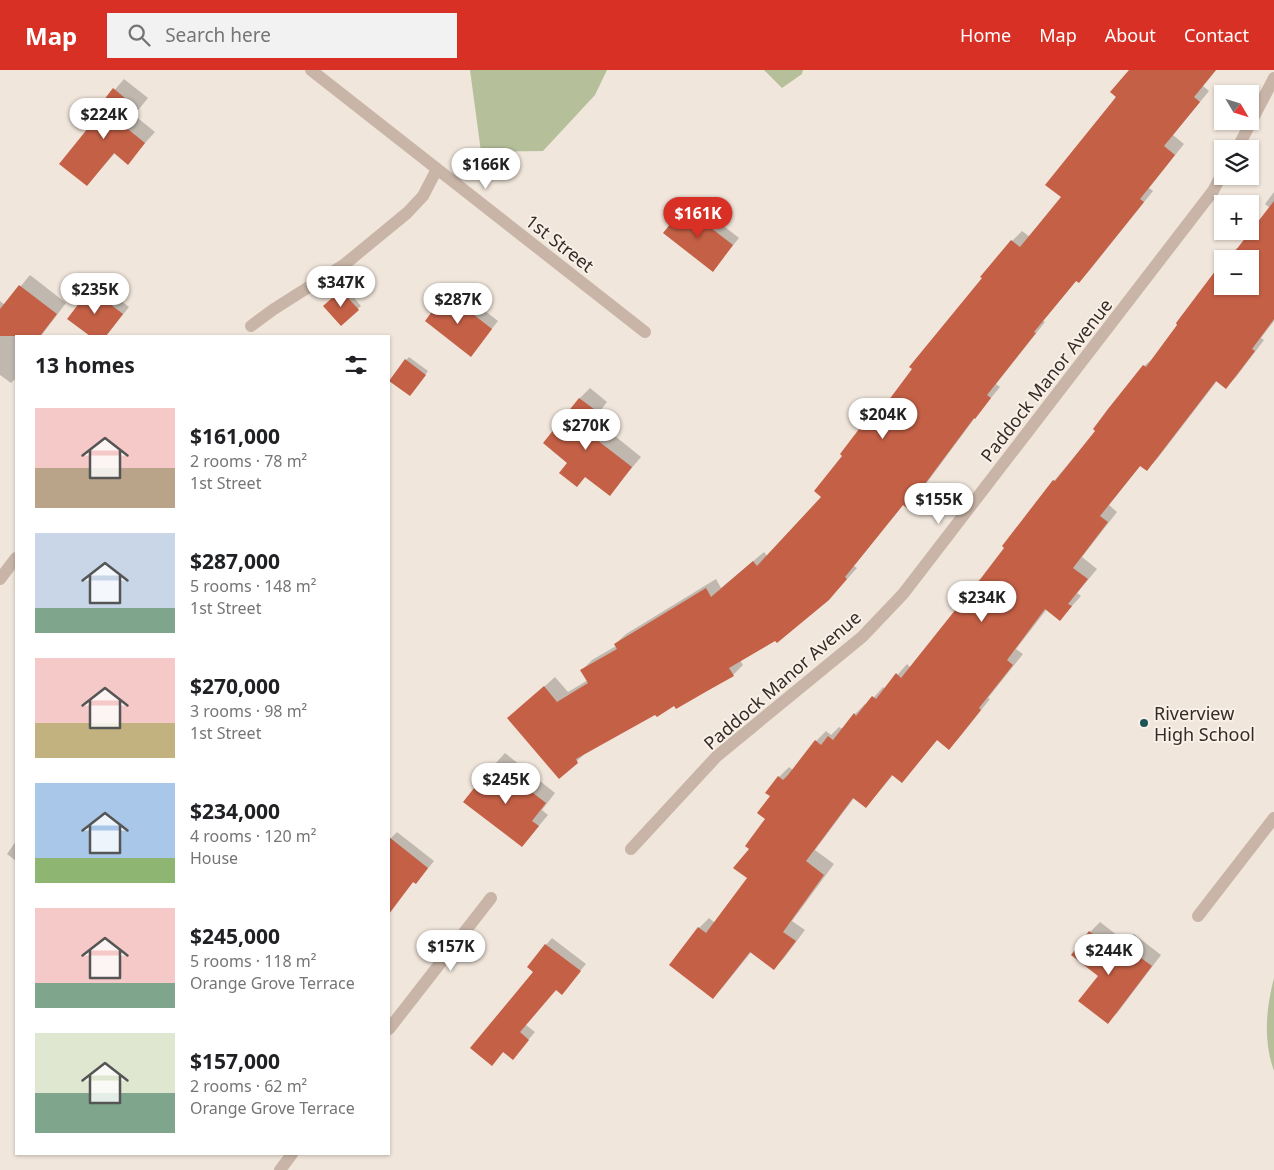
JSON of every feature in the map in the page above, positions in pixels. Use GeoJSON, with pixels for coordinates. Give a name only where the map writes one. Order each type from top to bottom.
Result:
{"type":"FeatureCollection","features":[{"type":"Feature","properties":{"kind":"street","name":"1st Street"},"geometry":{"type":"LineString","coordinates":[[311,70],[645,332]]}},
{"type":"Feature","properties":{"kind":"street"},"geometry":{"type":"LineString","coordinates":[[1242,140],[1274,78]]}},
{"type":"Feature","properties":{"kind":"street"},"geometry":{"type":"LineString","coordinates":[[251,326],[274,308],[344,264],[407,213],[423,196],[437,169]]}},
{"type":"Feature","properties":{"kind":"street","name":"Paddock Manor Avenue"},"geometry":{"type":"LineString","coordinates":[[631,849],[717,756],[862,637],[903,594],[1207,199],[1215,185]]}},
{"type":"Feature","properties":{"kind":"street"},"geometry":{"type":"LineString","coordinates":[[0,579],[15,559]]}},
{"type":"Feature","properties":{"kind":"street"},"geometry":{"type":"LineString","coordinates":[[1198,916],[1274,818]]}},
{"type":"Feature","properties":{"kind":"street"},"geometry":{"type":"LineString","coordinates":[[390,1029],[491,898]]}},
{"type":"Feature","properties":{"kind":"street"},"geometry":{"type":"LineString","coordinates":[[280,1170],[291,1155]]}},
{"type":"Feature","properties":{"kind":"green space"},"geometry":{"type":"Polygon","coordinates":[[[470,70],[607,70],[595,95],[543,151],[481,152],[470,70]]]}},
{"type":"Feature","properties":{"kind":"green space"},"geometry":{"type":"Polygon","coordinates":[[[764,70],[803,70],[802,74],[782,88],[764,70]]]}},
{"type":"Feature","properties":{"kind":"green space"},"geometry":{"type":"Polygon","coordinates":[[[1274,978],[1274,1071],[1268,1048],[1267,1024],[1274,978]]]}},
{"type":"Feature","properties":{"kind":"building"},"geometry":{"type":"Polygon","coordinates":[[[1129,70],[1216,70],[1194,97],[1200,102],[1164,146],[1175,155],[1140,199],[1144,202],[1079,283],[1076,281],[1034,332],[1036,333],[987,395],[991,398],[907,508],[903,505],[845,577],[847,579],[829,600],[777,643],[775,641],[729,668],[734,676],[676,709],[674,706],[657,717],[655,715],[576,759],[578,763],[559,779],[507,718],[544,686],[557,702],[588,683],[580,670],[617,649],[614,644],[706,588],[711,597],[753,561],[757,566],[821,497],[814,491],[842,456],[840,454],[869,416],[874,420],[912,369],[909,367],[982,278],[980,277],[1011,240],[1020,247],[1061,197],[1045,185],[1116,97],[1110,92],[1129,70]]]}},
{"type":"Feature","properties":{"kind":"building"},"geometry":{"type":"Polygon","coordinates":[[[113,88],[138,109],[124,126],[145,143],[128,165],[114,153],[87,186],[59,164],[101,112],[97,109],[113,88]]]}},
{"type":"Feature","properties":{"kind":"building"},"geometry":{"type":"Polygon","coordinates":[[[1274,201],[1274,319],[1252,349],[1255,351],[1226,389],[1216,381],[1147,471],[1140,466],[1100,516],[1108,522],[1073,568],[1088,579],[1068,604],[1072,606],[1060,621],[1045,609],[1007,660],[1013,665],[979,708],[981,710],[949,750],[937,740],[902,783],[892,775],[866,808],[853,798],[806,861],[824,875],[783,932],[796,941],[774,970],[750,952],[713,999],[669,965],[698,927],[706,933],[747,878],[733,868],[749,849],[745,846],[765,819],[757,813],[770,796],[765,793],[778,776],[783,780],[788,775],[815,740],[821,745],[828,736],[833,740],[854,713],[856,716],[872,696],[876,699],[896,673],[901,678],[956,609],[954,607],[969,588],[972,590],[1004,548],[1002,546],[1053,480],[1055,481],[1095,431],[1093,429],[1108,409],[1143,365],[1146,367],[1214,273],[1214,295],[1259,295],[1259,250],[1236,250],[1244,240],[1259,240],[1259,220],[1274,201]]]}},
{"type":"Feature","properties":{"kind":"building"},"geometry":{"type":"Polygon","coordinates":[[[684,207],[733,245],[713,272],[663,233],[684,207]]]}},
{"type":"Feature","properties":{"kind":"building"},"geometry":{"type":"Polygon","coordinates":[[[19,285],[57,314],[41,335],[0,336],[0,309],[19,285]]]}},
{"type":"Feature","properties":{"kind":"building"},"geometry":{"type":"Polygon","coordinates":[[[90,289],[123,314],[107,335],[89,335],[67,319],[90,289]]]}},
{"type":"Feature","properties":{"kind":"building"},"geometry":{"type":"Polygon","coordinates":[[[341,290],[359,310],[341,326],[323,306],[341,290]]]}},
{"type":"Feature","properties":{"kind":"building"},"geometry":{"type":"Polygon","coordinates":[[[446,293],[492,329],[471,357],[425,321],[446,293]]]}},
{"type":"Feature","properties":{"kind":"building"},"geometry":{"type":"Polygon","coordinates":[[[405,359],[426,375],[410,396],[390,382],[405,359]]]}},
{"type":"Feature","properties":{"kind":"building"},"geometry":{"type":"Polygon","coordinates":[[[579,398],[598,412],[584,430],[632,467],[610,496],[585,477],[577,487],[559,473],[567,463],[543,443],[579,398]]]}},
{"type":"Feature","properties":{"kind":"building"},"geometry":{"type":"Polygon","coordinates":[[[494,763],[546,803],[532,821],[539,826],[522,847],[463,802],[494,763]]]}},
{"type":"Feature","properties":{"kind":"building"},"geometry":{"type":"Polygon","coordinates":[[[390,838],[428,868],[416,884],[413,882],[390,913],[390,838]]]}},
{"type":"Feature","properties":{"kind":"building"},"geometry":{"type":"Polygon","coordinates":[[[1089,931],[1116,952],[1122,944],[1152,966],[1108,1024],[1078,1001],[1098,976],[1071,955],[1089,931]]]}},
{"type":"Feature","properties":{"kind":"building"},"geometry":{"type":"Polygon","coordinates":[[[545,944],[581,971],[562,995],[556,990],[520,1032],[529,1040],[513,1060],[503,1052],[492,1066],[470,1048],[533,972],[527,967],[545,944]]]}},
{"type":"Feature","properties":{"kind":"place","name":"Riverview High School"},"geometry":{"type":"Point","coordinates":[1144,723]}}]}
